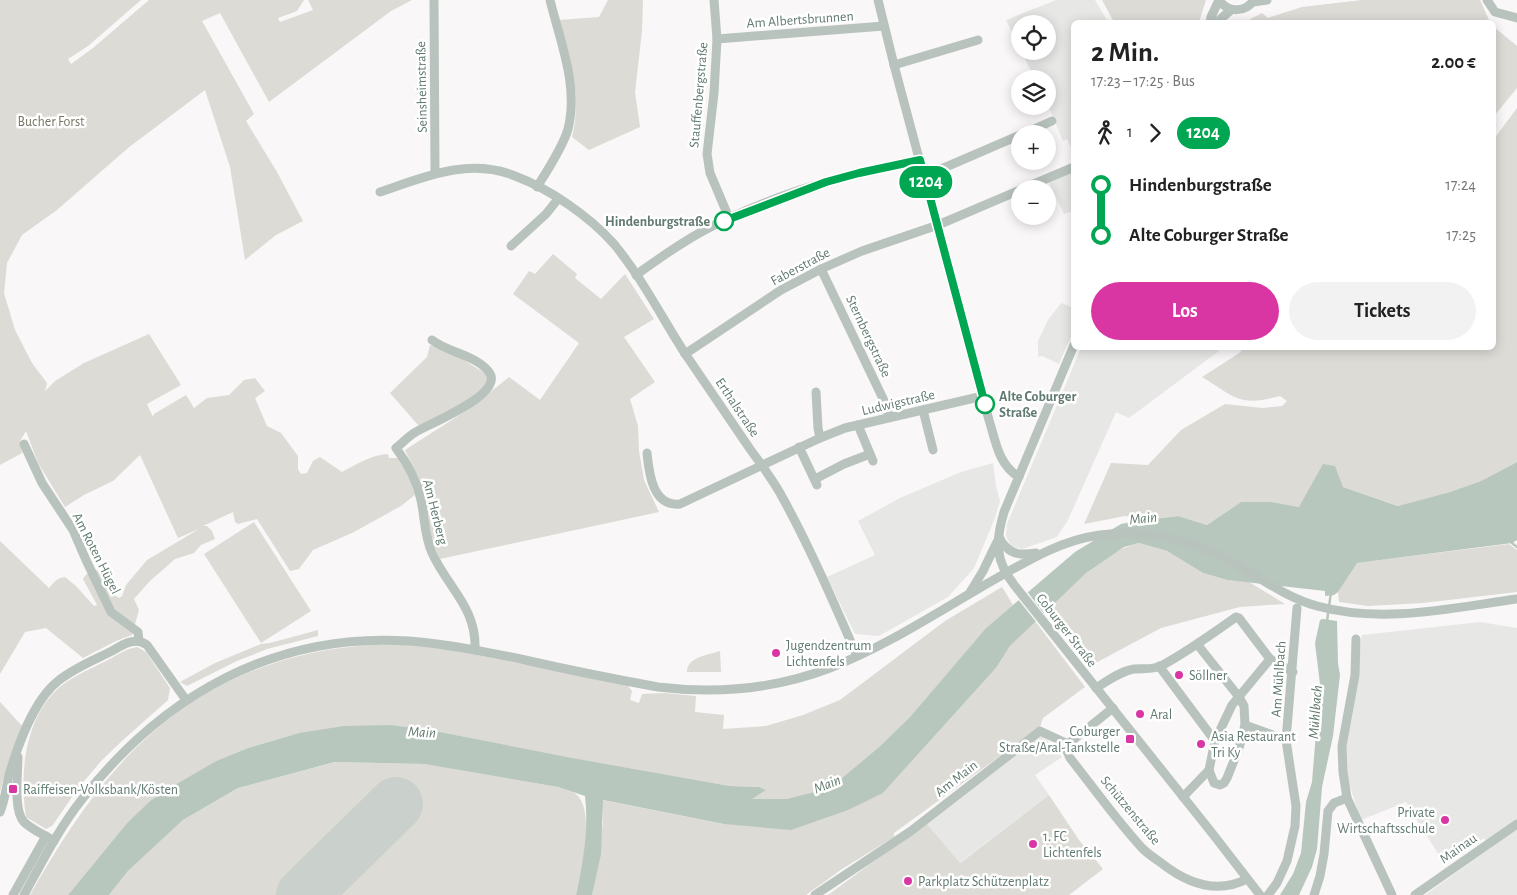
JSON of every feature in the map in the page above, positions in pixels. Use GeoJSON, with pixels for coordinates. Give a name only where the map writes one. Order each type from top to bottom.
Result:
{"type":"FeatureCollection","features":[{"type":"Feature","properties":{"kind":"street"},"geometry":{"type":"LineString","coordinates":[[537,187],[568,130],[571,107],[570,81],[550,0]]}},
{"type":"Feature","properties":{"kind":"street","name":"Stauffenbergstraße"},"geometry":{"type":"LineString","coordinates":[[714,0],[717,39],[714,93],[707,154],[710,173],[729,218]]}},
{"type":"Feature","properties":{"kind":"street"},"geometry":{"type":"LineString","coordinates":[[878,0],[1002,461],[1010,471],[1019,477]]}},
{"type":"Feature","properties":{"kind":"street"},"geometry":{"type":"LineString","coordinates":[[1210,20],[1219,0],[1231,10]]}},
{"type":"Feature","properties":{"kind":"street"},"geometry":{"type":"LineString","coordinates":[[1219,20],[1231,10],[1245,8],[1253,1],[1267,0]]}},
{"type":"Feature","properties":{"kind":"street"},"geometry":{"type":"LineString","coordinates":[[1487,0],[1495,12],[1517,18]]}},
{"type":"Feature","properties":{"kind":"street","name":"Seinsheimstraße"},"geometry":{"type":"LineString","coordinates":[[434,1],[435,172]]}},
{"type":"Feature","properties":{"kind":"street","name":"Am Albertsbrunnen"},"geometry":{"type":"LineString","coordinates":[[717,39],[884,26]]}},
{"type":"Feature","properties":{"kind":"street"},"geometry":{"type":"LineString","coordinates":[[894,65],[978,40]]}},
{"type":"Feature","properties":{"kind":"street"},"geometry":{"type":"LineString","coordinates":[[1042,125],[1052,121]]}},
{"type":"Feature","properties":{"kind":"street"},"geometry":{"type":"LineString","coordinates":[[924,176],[1011,138]]}},
{"type":"Feature","properties":{"kind":"street"},"geometry":{"type":"LineString","coordinates":[[636,275],[671,250],[729,218],[826,182],[920,160]]}},
{"type":"Feature","properties":{"kind":"street","name":"Erthalstraße"},"geometry":{"type":"LineString","coordinates":[[380,192],[435,172],[462,168],[482,168],[515,175],[558,199],[597,228],[614,244],[636,275],[685,354],[779,491],[857,656]]}},
{"type":"Feature","properties":{"kind":"street","name":"Faberstraße"},"geometry":{"type":"LineString","coordinates":[[1043,180],[1071,168]]}},
{"type":"Feature","properties":{"kind":"street","name":"Faberstraße"},"geometry":{"type":"LineString","coordinates":[[685,354],[781,290],[821,269],[862,251],[938,224],[1011,193]]}},
{"type":"Feature","properties":{"kind":"street"},"geometry":{"type":"LineString","coordinates":[[511,246],[546,214],[558,199]]}},
{"type":"Feature","properties":{"kind":"street","name":"Sternbergstraße"},"geometry":{"type":"LineString","coordinates":[[821,269],[887,407],[889,417]]}},
{"type":"Feature","properties":{"kind":"street","name":"Am Herberg"},"geometry":{"type":"LineString","coordinates":[[432,340],[479,364],[490,373],[492,379],[490,386],[483,394],[414,433],[396,448],[408,464],[419,492],[425,534],[433,555],[473,623],[475,650]]}},
{"type":"Feature","properties":{"kind":"street","name":"Coburger Straße"},"geometry":{"type":"LineString","coordinates":[[1072,350],[1004,512],[999,537],[999,555],[1005,574],[1260,895]]}},
{"type":"Feature","properties":{"kind":"street"},"geometry":{"type":"LineString","coordinates":[[816,392],[820,438]]}},
{"type":"Feature","properties":{"kind":"street","name":"Ludwigstraße"},"geometry":{"type":"LineString","coordinates":[[647,453],[653,485],[660,498],[671,505],[680,504],[820,438],[889,417],[983,396]]}},
{"type":"Feature","properties":{"kind":"street"},"geometry":{"type":"LineString","coordinates":[[923,410],[933,450]]}},
{"type":"Feature","properties":{"kind":"street"},"geometry":{"type":"LineString","coordinates":[[800,447],[816,482],[844,464],[871,457],[858,425]]}},
{"type":"Feature","properties":{"kind":"street","name":"Am Roten Hügel"},"geometry":{"type":"LineString","coordinates":[[24,444],[42,483],[74,530],[86,560],[112,612],[138,632],[139,641],[147,645],[186,700]]}},
{"type":"Feature","properties":{"kind":"street"},"geometry":{"type":"LineString","coordinates":[[24,895],[54,841],[81,800],[105,771],[148,728],[186,700],[233,673],[262,661],[324,645],[363,641],[437,644],[650,686],[686,691],[765,686],[790,681],[830,668],[857,656],[901,634],[1055,547],[1089,537],[1112,534],[1147,535],[1180,540],[1222,556],[1277,590],[1296,599],[1330,610],[1359,614],[1402,614],[1517,599]]}},
{"type":"Feature","properties":{"kind":"street"},"geometry":{"type":"LineString","coordinates":[[968,595],[983,571],[999,537]]}},
{"type":"Feature","properties":{"kind":"street"},"geometry":{"type":"LineString","coordinates":[[999,537],[1003,545],[1013,553],[1023,555],[1044,552]]}},
{"type":"Feature","properties":{"kind":"street","name":"Am Mühlbach"},"geometry":{"type":"LineString","coordinates":[[1268,895],[1277,883],[1287,861],[1295,826],[1296,806],[1286,740],[1297,608]]}},
{"type":"Feature","properties":{"kind":"street"},"geometry":{"type":"LineString","coordinates":[[1096,688],[1132,669],[1148,669],[1159,666],[1198,644],[1236,617],[1240,618],[1270,659],[1293,672]]}},
{"type":"Feature","properties":{"kind":"street"},"geometry":{"type":"LineString","coordinates":[[1356,639],[1355,675],[1342,746],[1342,766],[1347,798],[1392,895]]}},
{"type":"Feature","properties":{"kind":"street"},"geometry":{"type":"LineString","coordinates":[[0,812],[9,776],[19,748],[37,707],[45,695],[58,681],[73,671],[115,649],[139,641]]}},
{"type":"Feature","properties":{"kind":"street"},"geometry":{"type":"LineString","coordinates":[[1198,644],[1244,706],[1245,725],[1239,748],[1224,783],[1220,785],[1214,783],[1209,770]]}},
{"type":"Feature","properties":{"kind":"street"},"geometry":{"type":"LineString","coordinates":[[1183,797],[1209,770],[1216,741],[1232,705],[1270,659]]}},
{"type":"Feature","properties":{"kind":"street"},"geometry":{"type":"LineString","coordinates":[[1159,666],[1216,741]]}},
{"type":"Feature","properties":{"kind":"street"},"geometry":{"type":"LineString","coordinates":[[1068,744],[1113,708]]}},
{"type":"Feature","properties":{"kind":"street"},"geometry":{"type":"LineString","coordinates":[[1245,725],[1286,740]]}},
{"type":"Feature","properties":{"kind":"street","name":"Am Main"},"geometry":{"type":"LineString","coordinates":[[814,895],[911,831],[1040,731],[1068,744]]}},
{"type":"Feature","properties":{"kind":"street","name":"Schützenstraße"},"geometry":{"type":"LineString","coordinates":[[1068,744],[1067,751],[1070,758],[1139,845],[1174,874],[1188,882],[1222,889],[1239,884],[1247,879]]}},
{"type":"Feature","properties":{"kind":"street"},"geometry":{"type":"LineString","coordinates":[[19,748],[17,789],[20,815],[24,822],[54,841]]}},
{"type":"Feature","properties":{"kind":"street"},"geometry":{"type":"LineString","coordinates":[[1314,895],[1324,854],[1328,811],[1334,803],[1347,798]]}},
{"type":"Feature","properties":{"kind":"street","name":"Mainau"},"geometry":{"type":"LineString","coordinates":[[1415,895],[1517,824]]}},
{"type":"Feature","properties":{"kind":"street"},"geometry":{"type":"LineString","coordinates":[[13,895],[46,836]]}},
{"type":"Feature","properties":{"kind":"shaded area"},"geometry":{"type":"Polygon","coordinates":[[[1056,0],[1095,0],[1107,20],[1071,20],[1071,148],[1067,139],[1063,141],[1052,115],[1056,115],[1056,70],[1030,70],[1026,60],[1056,60],[1056,15],[1018,15],[1056,0]]]}},
{"type":"Feature","properties":{"kind":"shaded area"},"geometry":{"type":"Polygon","coordinates":[[[1011,18],[1011,30],[1006,20],[1011,18]]]}},
{"type":"Feature","properties":{"kind":"shaded area"},"geometry":{"type":"Polygon","coordinates":[[[1071,172],[1071,212],[1064,214],[1056,197],[1055,180],[1071,172]]]}},
{"type":"Feature","properties":{"kind":"shaded area"},"geometry":{"type":"Polygon","coordinates":[[[1061,303],[1071,307],[1071,337],[1059,364],[1042,356],[1038,357],[1038,341],[1048,320],[1061,303]]]}},
{"type":"Feature","properties":{"kind":"shaded area"},"geometry":{"type":"Polygon","coordinates":[[[1080,350],[1220,350],[1129,418],[1116,412],[1068,520],[1057,537],[1022,549],[1011,546],[1006,536],[1007,524],[1080,350]]]}},
{"type":"Feature","properties":{"kind":"shaded area"},"geometry":{"type":"Polygon","coordinates":[[[993,463],[1000,501],[974,568],[948,597],[879,636],[855,634],[827,577],[875,555],[858,521],[900,498],[961,472],[993,463]]]}},
{"type":"Feature","properties":{"kind":"shaded area"},"geometry":{"type":"Polygon","coordinates":[[[1480,622],[1517,628],[1517,895],[1425,895],[1492,847],[1484,838],[1445,865],[1406,802],[1361,820],[1346,774],[1345,755],[1362,635],[1480,622]]]}},
{"type":"Feature","properties":{"kind":"shaded area"},"geometry":{"type":"Polygon","coordinates":[[[1041,733],[1062,757],[1035,775],[1049,795],[959,863],[926,823],[1041,733]]]}},
{"type":"Feature","properties":{"kind":"green space","name":"Bucher Forst"},"geometry":{"type":"Polygon","coordinates":[[[0,0],[141,0],[88,46],[68,59],[71,64],[93,48],[149,0],[304,0],[297,11],[278,18],[280,22],[313,10],[308,0],[412,0],[391,11],[269,102],[220,13],[202,21],[254,114],[246,121],[277,172],[303,221],[276,235],[245,260],[230,167],[205,90],[128,148],[57,210],[22,235],[7,263],[4,293],[15,330],[32,363],[47,383],[45,391],[55,381],[84,363],[149,334],[181,385],[147,404],[153,417],[154,414],[186,395],[194,408],[207,398],[229,395],[244,380],[255,378],[265,391],[255,398],[267,426],[281,433],[298,456],[298,469],[301,474],[307,473],[313,461],[320,457],[342,472],[370,458],[388,454],[389,458],[399,458],[406,467],[416,494],[401,506],[354,532],[313,550],[299,569],[290,571],[257,519],[238,524],[235,522],[233,512],[203,526],[207,526],[212,531],[215,539],[201,545],[194,553],[175,559],[150,581],[134,599],[139,610],[132,635],[83,658],[46,628],[25,632],[0,674],[0,541],[49,588],[58,579],[65,577],[94,606],[97,605],[83,579],[88,572],[96,570],[107,573],[115,595],[119,598],[122,596],[126,585],[147,560],[199,529],[178,538],[140,455],[113,481],[84,495],[65,507],[38,463],[26,431],[20,441],[22,453],[0,465],[0,0]]]}},
{"type":"Feature","properties":{"kind":"green space"},"geometry":{"type":"Polygon","coordinates":[[[608,0],[643,0],[642,31],[635,92],[640,127],[589,150],[572,137],[575,122],[576,92],[571,63],[558,20],[599,17],[608,0]]]}},
{"type":"Feature","properties":{"kind":"green space"},"geometry":{"type":"Polygon","coordinates":[[[1102,0],[1206,0],[1200,20],[1113,20],[1102,0]]]}},
{"type":"Feature","properties":{"kind":"green space"},"geometry":{"type":"Polygon","coordinates":[[[1362,0],[1480,0],[1489,20],[1249,20],[1262,13],[1268,18],[1302,7],[1362,0]]]}},
{"type":"Feature","properties":{"kind":"green space"},"geometry":{"type":"Polygon","coordinates":[[[1496,29],[1517,46],[1517,88],[1496,114],[1496,29]]]}},
{"type":"Feature","properties":{"kind":"green space"},"geometry":{"type":"Polygon","coordinates":[[[1517,108],[1517,462],[1481,481],[1399,506],[1343,487],[1335,467],[1299,507],[1272,502],[1241,502],[1207,525],[1178,516],[1151,519],[1125,516],[1084,524],[1111,463],[1148,465],[1181,430],[1225,404],[1263,408],[1282,406],[1287,401],[1280,396],[1258,400],[1244,400],[1228,393],[1202,377],[1242,350],[1496,350],[1496,136],[1517,108]]]}},
{"type":"Feature","properties":{"kind":"green space"},"geometry":{"type":"Polygon","coordinates":[[[553,254],[577,274],[575,278],[601,299],[625,274],[654,319],[624,337],[655,382],[630,399],[638,426],[639,451],[644,480],[659,512],[440,559],[430,537],[425,497],[418,476],[405,450],[472,407],[509,377],[540,400],[579,343],[513,294],[529,271],[535,274],[553,254]]]}},
{"type":"Feature","properties":{"kind":"green space"},"geometry":{"type":"Polygon","coordinates":[[[430,345],[459,357],[486,374],[488,381],[477,395],[448,413],[421,426],[418,425],[390,393],[427,357],[430,345]]]}},
{"type":"Feature","properties":{"kind":"green space"},"geometry":{"type":"Polygon","coordinates":[[[254,522],[311,611],[261,643],[204,554],[254,522]]]}},
{"type":"Feature","properties":{"kind":"green space"},"geometry":{"type":"Polygon","coordinates":[[[1139,543],[1167,551],[1203,573],[1227,580],[1249,582],[1285,604],[1240,607],[1161,628],[1090,666],[1053,617],[1050,607],[1080,578],[1102,561],[1126,547],[1139,543]]]}},
{"type":"Feature","properties":{"kind":"green space"},"geometry":{"type":"Polygon","coordinates":[[[1509,544],[1517,550],[1517,592],[1423,603],[1368,606],[1339,602],[1338,592],[1356,563],[1509,544]]]}},
{"type":"Feature","properties":{"kind":"green space"},"geometry":{"type":"Polygon","coordinates":[[[1002,587],[1013,605],[986,628],[909,718],[879,747],[830,788],[786,799],[751,799],[765,790],[759,787],[730,786],[538,752],[435,731],[392,725],[299,733],[248,748],[216,761],[150,801],[127,823],[68,895],[30,895],[83,810],[113,773],[145,739],[181,710],[221,686],[265,666],[316,652],[339,648],[414,645],[494,658],[628,686],[632,691],[630,700],[639,703],[642,694],[665,693],[696,696],[695,712],[724,715],[723,729],[766,726],[803,715],[840,700],[945,621],[1002,587]]]}},
{"type":"Feature","properties":{"kind":"green space"},"geometry":{"type":"Polygon","coordinates":[[[1035,621],[1085,687],[1043,718],[1040,727],[894,833],[894,837],[842,869],[806,895],[592,895],[603,823],[602,800],[724,824],[883,793],[996,668],[1010,646],[1035,621]]]}},
{"type":"Feature","properties":{"kind":"green space"},"geometry":{"type":"Polygon","coordinates":[[[318,630],[318,636],[267,649],[237,661],[187,686],[180,682],[215,663],[261,644],[318,630]]]}},
{"type":"Feature","properties":{"kind":"green space"},"geometry":{"type":"Polygon","coordinates":[[[137,647],[146,652],[170,688],[168,700],[102,760],[79,787],[52,826],[46,829],[26,817],[24,800],[25,762],[28,744],[33,726],[41,710],[52,695],[65,683],[124,651],[137,647]]]}},
{"type":"Feature","properties":{"kind":"green space"},"geometry":{"type":"Polygon","coordinates":[[[720,651],[721,672],[687,672],[690,663],[694,660],[720,651]]]}},
{"type":"Feature","properties":{"kind":"green space"},"geometry":{"type":"Polygon","coordinates":[[[0,702],[23,727],[0,792],[0,702]]]}},
{"type":"Feature","properties":{"kind":"green space"},"geometry":{"type":"Polygon","coordinates":[[[336,762],[424,764],[558,787],[576,794],[582,802],[586,827],[576,895],[109,895],[128,871],[183,820],[238,788],[336,762]]]}},
{"type":"Feature","properties":{"kind":"green space","name":"1. FC Lichtenfels"},"geometry":{"type":"Polygon","coordinates":[[[1049,795],[1079,840],[1103,869],[1069,895],[828,895],[926,823],[960,863],[1049,795]]]}},
{"type":"Feature","properties":{"kind":"water","name":"Main"},"geometry":{"type":"Polygon","coordinates":[[[1517,462],[1517,540],[1512,543],[1357,563],[1334,595],[1325,596],[1325,591],[1227,580],[1203,573],[1167,551],[1139,543],[1124,547],[1086,573],[1010,646],[996,668],[883,793],[848,810],[791,830],[724,824],[603,800],[601,854],[592,895],[576,895],[586,834],[585,796],[558,787],[424,764],[335,762],[238,788],[183,820],[128,871],[109,895],[68,895],[127,823],[150,801],[170,788],[216,761],[248,748],[299,733],[344,726],[392,725],[435,731],[567,757],[730,786],[759,787],[766,790],[752,799],[786,799],[830,788],[879,747],[909,718],[986,628],[1075,552],[1121,524],[1178,516],[1207,525],[1241,502],[1272,502],[1299,507],[1323,464],[1335,466],[1343,487],[1398,506],[1450,492],[1481,481],[1517,462]]]}},
{"type":"Feature","properties":{"kind":"water"},"geometry":{"type":"Polygon","coordinates":[[[1320,620],[1337,621],[1340,675],[1333,736],[1322,787],[1317,849],[1312,867],[1299,895],[1280,895],[1293,874],[1301,853],[1306,802],[1312,782],[1320,684],[1315,643],[1320,620]]]}},
{"type":"Feature","properties":{"kind":"pier"},"geometry":{"type":"Polygon","coordinates":[[[1026,590],[1045,615],[1037,623],[1017,598],[1026,590]]]}},
{"type":"Feature","properties":{"kind":"waterway"},"geometry":{"type":"LineString","coordinates":[[1512,543],[1517,547]]}},
{"type":"Feature","properties":{"kind":"waterway","name":"Mühlbach"},"geometry":{"type":"LineString","coordinates":[[1327,621],[1331,592]]}},
{"type":"Feature","properties":{"kind":"runway"},"geometry":{"type":"LineString","coordinates":[[303,895],[396,804]]}},
{"type":"Feature","properties":{"kind":"bus line","name":"1204"},"geometry":{"type":"LineString","coordinates":[[724,221],[826,182],[896,164],[920,160],[985,404]]}},
{"type":"Feature","properties":{"kind":"place","name":"Hindenburgstraße"},"geometry":{"type":"Point","coordinates":[724,221]}},
{"type":"Feature","properties":{"kind":"place","name":"Alte Coburger Straße"},"geometry":{"type":"Point","coordinates":[985,404]}},
{"type":"Feature","properties":{"kind":"place","name":"Jugendzentrum Lichtenfels"},"geometry":{"type":"Point","coordinates":[776,653]}},
{"type":"Feature","properties":{"kind":"place","name":"Söllner"},"geometry":{"type":"Point","coordinates":[1179,675]}},
{"type":"Feature","properties":{"kind":"place","name":"Aral"},"geometry":{"type":"Point","coordinates":[1140,714]}},
{"type":"Feature","properties":{"kind":"place","name":"Coburger Straße/Aral-Tankstelle"},"geometry":{"type":"Point","coordinates":[1130,739]}},
{"type":"Feature","properties":{"kind":"place","name":"Asia Restaurant Tri Ky"},"geometry":{"type":"Point","coordinates":[1201,744]}},
{"type":"Feature","properties":{"kind":"place","name":"Raiffeisen-Volksbank/Kösten"},"geometry":{"type":"Point","coordinates":[13,789]}},
{"type":"Feature","properties":{"kind":"place","name":"Private Wirtschaftsschule"},"geometry":{"type":"Point","coordinates":[1445,820]}},
{"type":"Feature","properties":{"kind":"place","name":"1. FC Lichtenfels"},"geometry":{"type":"Point","coordinates":[1033,844]}},
{"type":"Feature","properties":{"kind":"place","name":"Parkplatz Schützenplatz"},"geometry":{"type":"Point","coordinates":[908,881]}}]}
